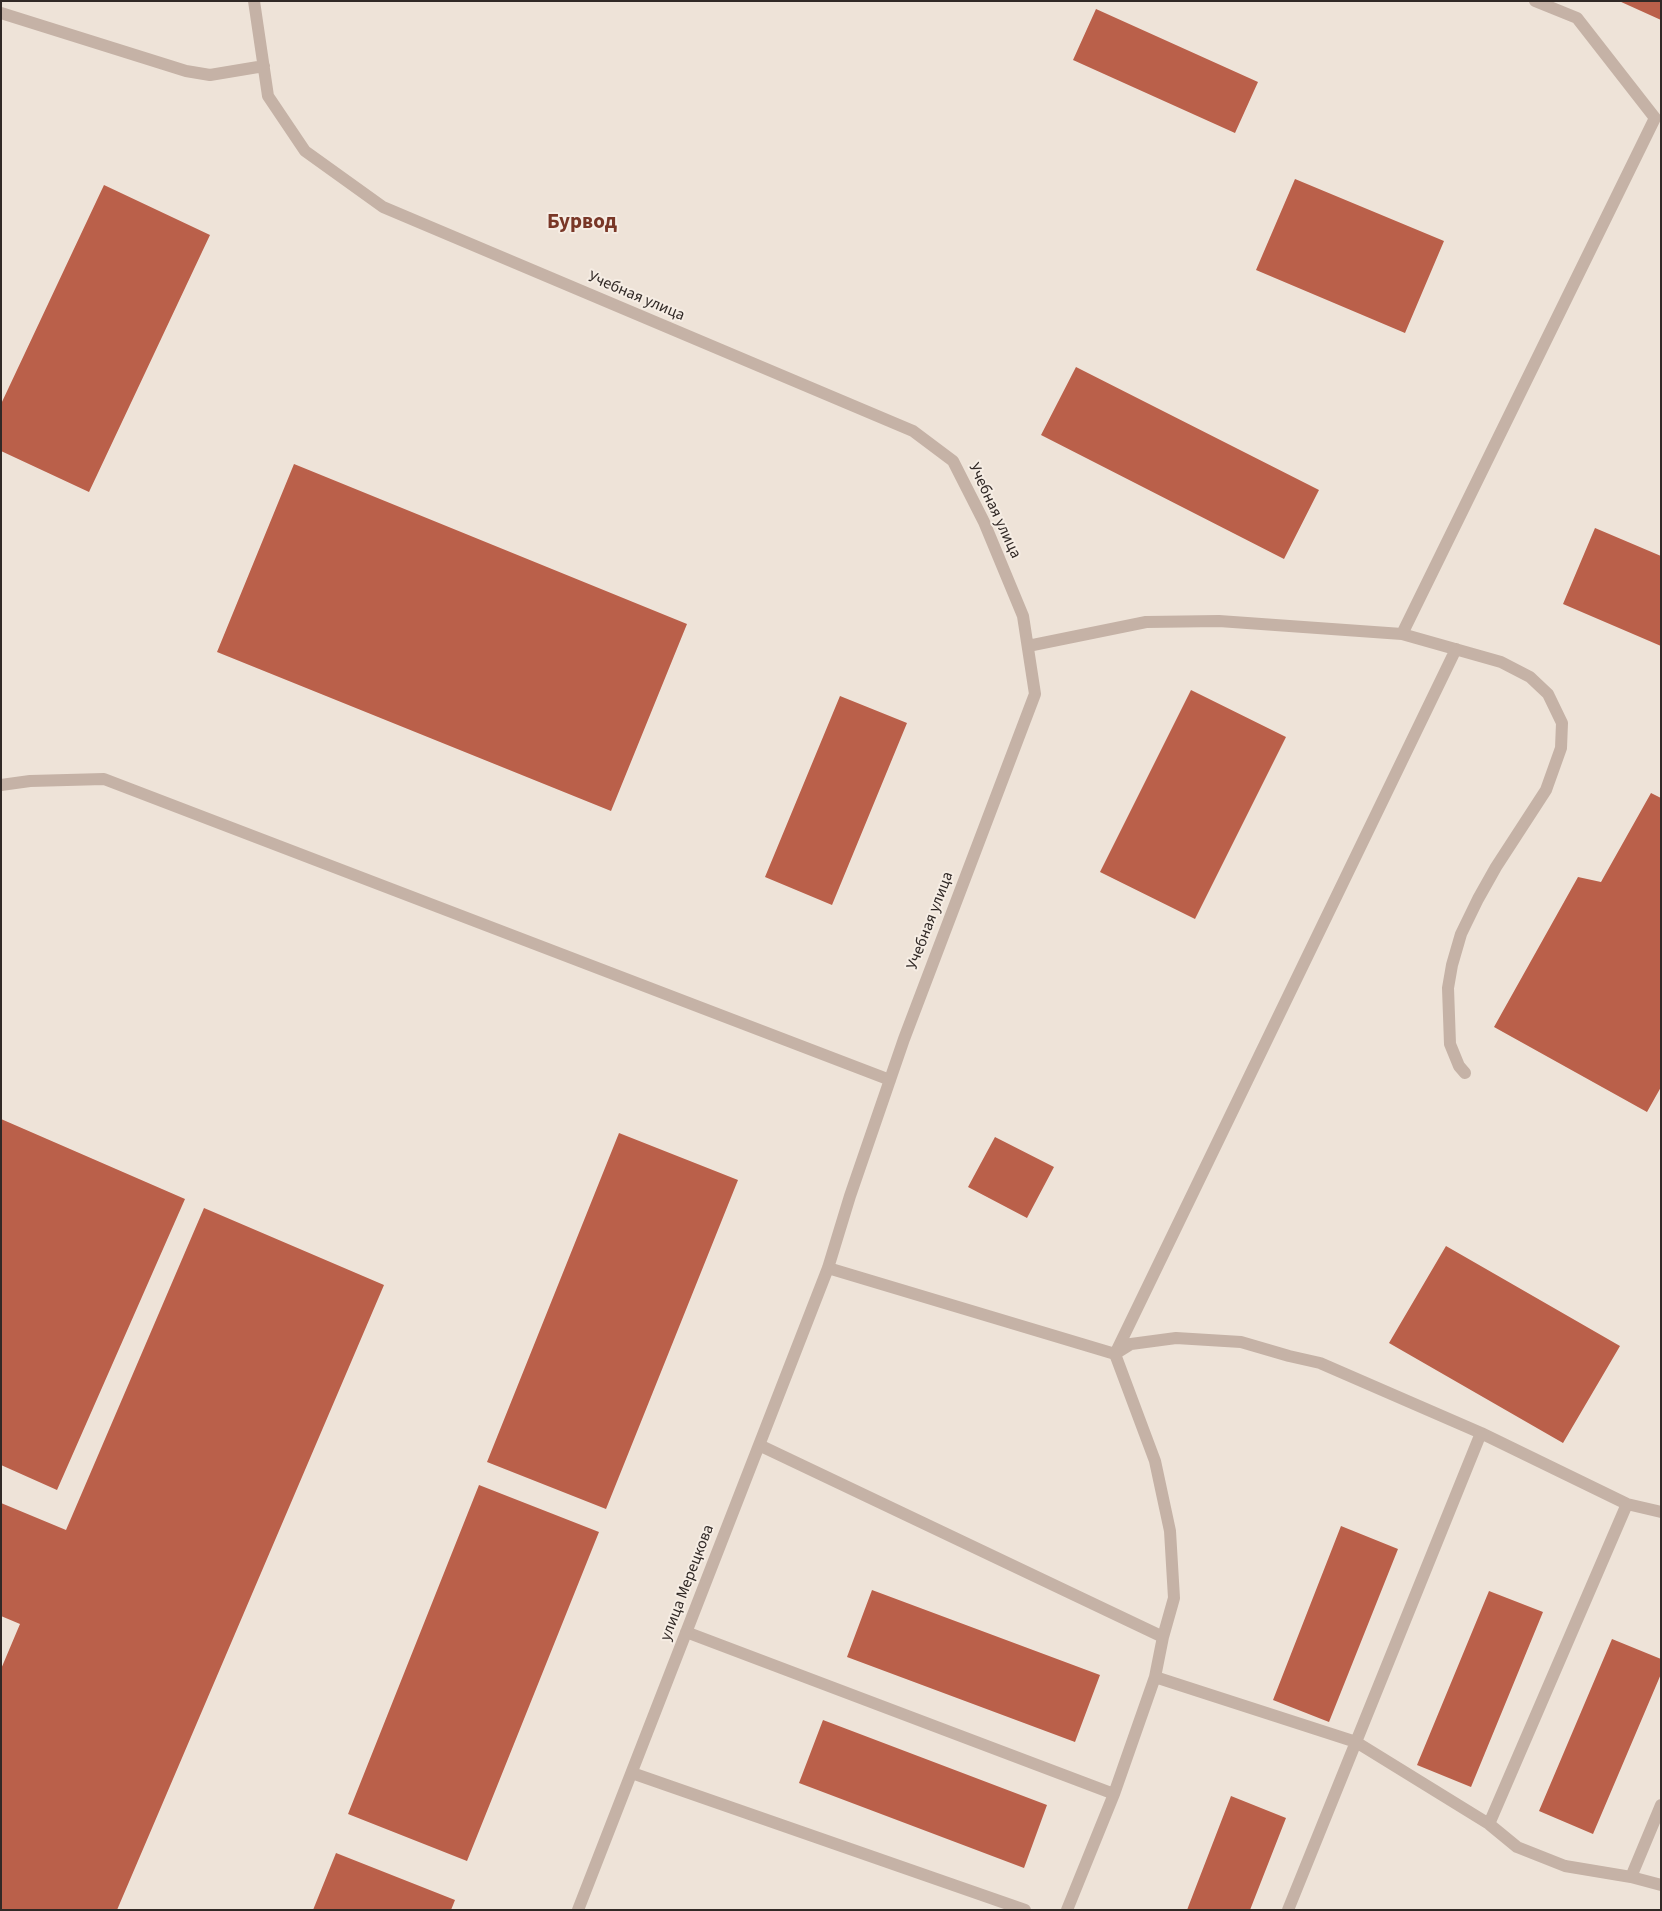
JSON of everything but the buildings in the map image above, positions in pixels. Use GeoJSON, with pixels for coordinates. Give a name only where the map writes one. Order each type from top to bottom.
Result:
{"type":"FeatureCollection","features":[{"type":"Feature","properties":{"kind":"street","name":"Учебная улица"},"geometry":{"type":"LineString","coordinates":[[254,1],[268,96],[305,151],[383,207],[913,432],[953,460],[984,522],[1023,616],[1035,694],[890,1080],[850,1196],[828,1268]]}},
{"type":"Feature","properties":{"kind":"street"},"geometry":{"type":"LineString","coordinates":[[1402,634],[1658,118],[1577,18],[1535,1]]}},
{"type":"Feature","properties":{"kind":"street"},"geometry":{"type":"LineString","coordinates":[[1,13],[186,70],[210,75],[264,66]]}},
{"type":"Feature","properties":{"kind":"street"},"geometry":{"type":"LineString","coordinates":[[1028,646],[1146,622],[1219,621],[1402,634],[1501,662],[1530,677],[1548,694],[1562,723],[1561,748],[1546,790],[1496,867],[1461,934],[1452,965],[1448,988],[1450,1044],[1464,1073]]}},
{"type":"Feature","properties":{"kind":"street"},"geometry":{"type":"LineString","coordinates":[[1067,1910],[1114,1794],[1155,1677],[1163,1637],[1174,1598],[1170,1531],[1155,1461],[1115,1354],[1456,649]]}},
{"type":"Feature","properties":{"kind":"street"},"geometry":{"type":"LineString","coordinates":[[1,785],[30,781],[104,779],[890,1080]]}},
{"type":"Feature","properties":{"kind":"street"},"geometry":{"type":"LineString","coordinates":[[828,1268],[1115,1354],[1131,1344],[1176,1338],[1241,1342],[1320,1363],[1481,1433],[1626,1504],[1661,1512]]}},
{"type":"Feature","properties":{"kind":"street","name":"улица Мерецкова"},"geometry":{"type":"LineString","coordinates":[[578,1910],[828,1268]]}},
{"type":"Feature","properties":{"kind":"street"},"geometry":{"type":"LineString","coordinates":[[1288,1910],[1481,1433]]}},
{"type":"Feature","properties":{"kind":"street"},"geometry":{"type":"LineString","coordinates":[[759,1445],[1163,1637]]}},
{"type":"Feature","properties":{"kind":"street"},"geometry":{"type":"LineString","coordinates":[[1489,1824],[1626,1504]]}},
{"type":"Feature","properties":{"kind":"street"},"geometry":{"type":"LineString","coordinates":[[686,1632],[1114,1794]]}},
{"type":"Feature","properties":{"kind":"street"},"geometry":{"type":"LineString","coordinates":[[1155,1677],[1356,1742],[1489,1824],[1517,1847],[1565,1866],[1631,1877],[1661,1885]]}},
{"type":"Feature","properties":{"kind":"street"},"geometry":{"type":"LineString","coordinates":[[632,1773],[1025,1910]]}},
{"type":"Feature","properties":{"kind":"street"},"geometry":{"type":"LineString","coordinates":[[1631,1877],[1661,1805]]}},
{"type":"Feature","properties":{"kind":"district","name":"Бурвод"},"geometry":{"type":"Point","coordinates":[582,223]}}]}
